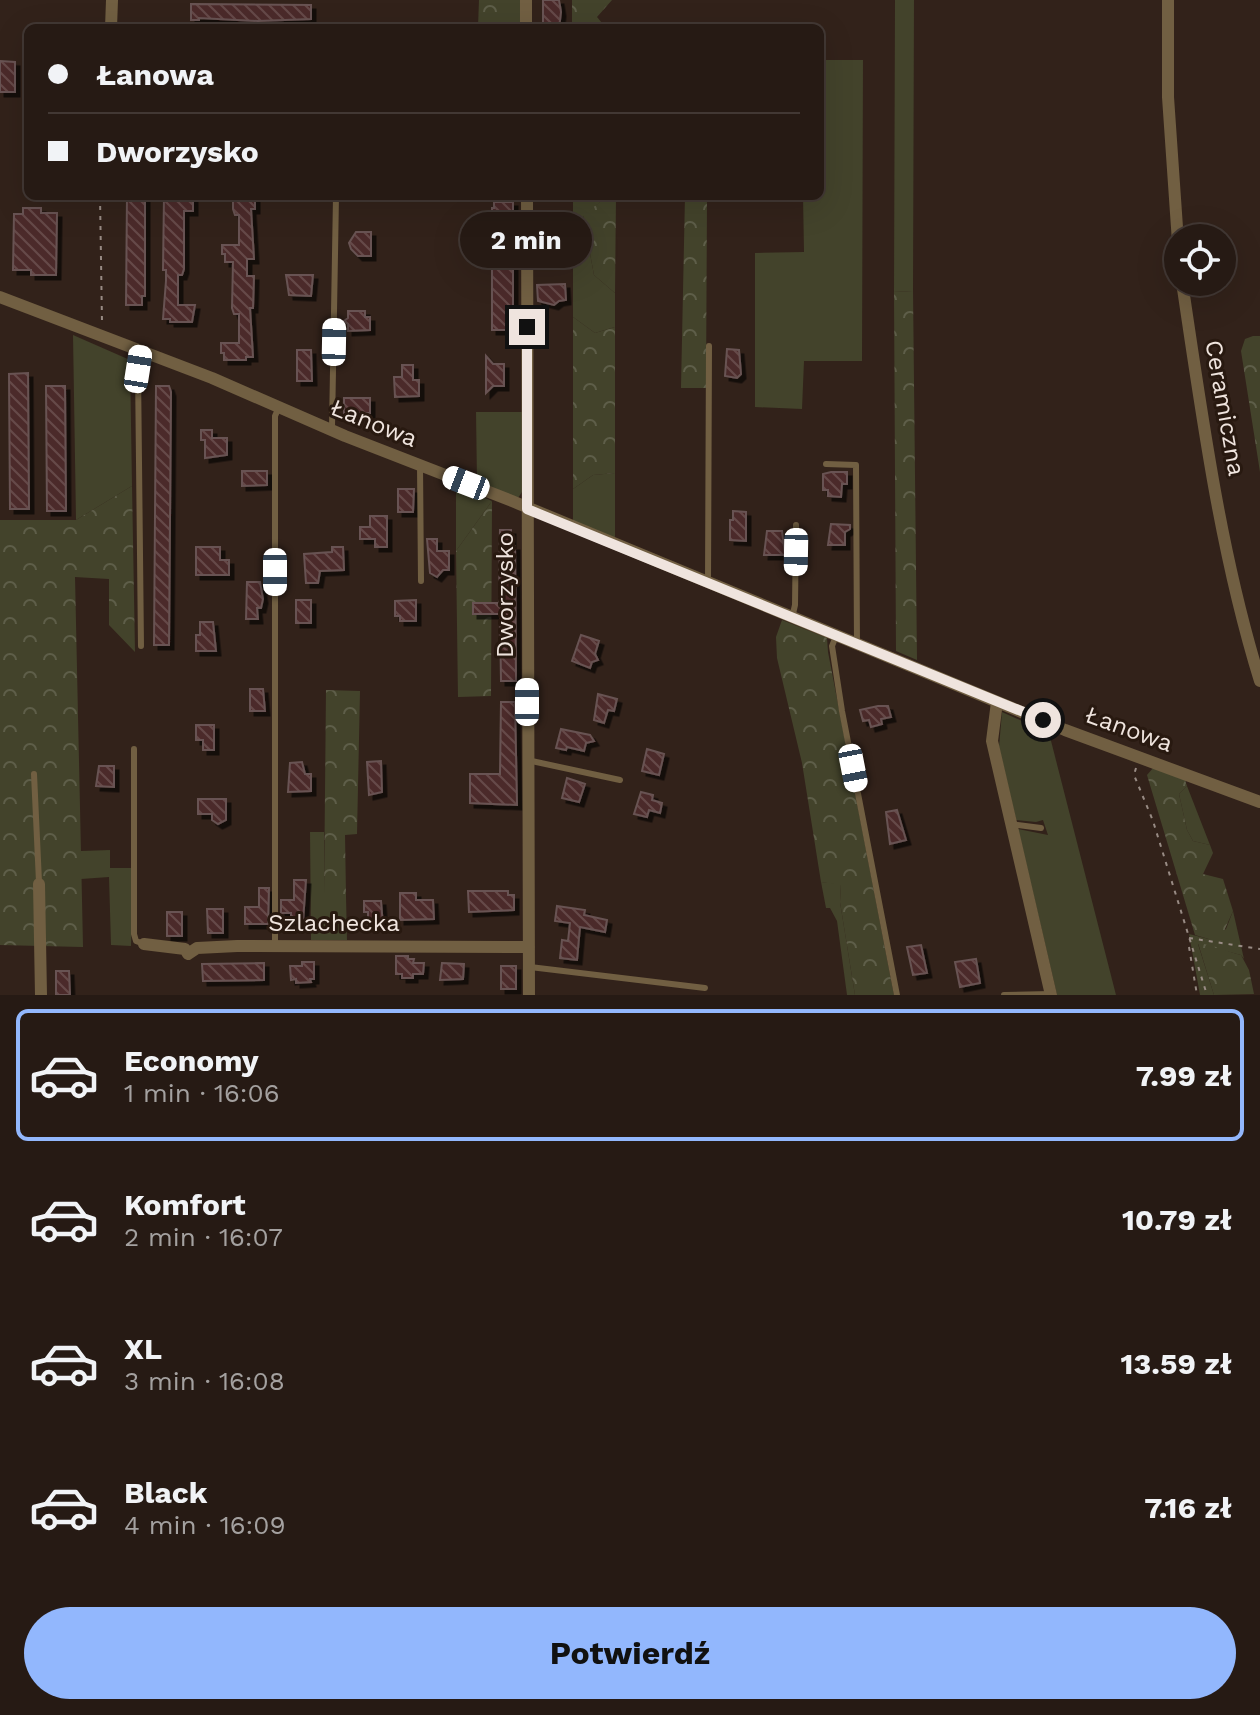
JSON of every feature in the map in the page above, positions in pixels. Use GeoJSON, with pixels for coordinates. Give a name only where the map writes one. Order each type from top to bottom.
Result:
{"type":"FeatureCollection","features":[{"type":"Feature","properties":{"kind":"street"},"geometry":{"type":"LineString","coordinates":[[111,24],[112,0]]}},
{"type":"Feature","properties":{"kind":"street"},"geometry":{"type":"LineString","coordinates":[[526,0],[526,24]]}},
{"type":"Feature","properties":{"kind":"street"},"geometry":{"type":"LineString","coordinates":[[1168,0],[1168,97],[1177,224]]}},
{"type":"Feature","properties":{"kind":"street","name":"Dworzysko"},"geometry":{"type":"LineString","coordinates":[[527,200],[529,995]]}},
{"type":"Feature","properties":{"kind":"street","name":"Ceramiczna"},"geometry":{"type":"LineString","coordinates":[[1184,296],[1228,555],[1260,681]]}},
{"type":"Feature","properties":{"kind":"street","name":"Łanowa"},"geometry":{"type":"LineString","coordinates":[[0,297],[279,407],[997,702],[1260,802]]}},
{"type":"Feature","properties":{"kind":"street"},"geometry":{"type":"LineString","coordinates":[[997,702],[992,741],[1051,994]]}},
{"type":"Feature","properties":{"kind":"street"},"geometry":{"type":"LineString","coordinates":[[39,884],[41,995]]}},
{"type":"Feature","properties":{"kind":"street","name":"Szlachecka"},"geometry":{"type":"LineString","coordinates":[[144,944],[185,949],[188,954],[197,948],[275,945],[529,947]]}},
{"type":"Feature","properties":{"kind":"lane"},"geometry":{"type":"LineString","coordinates":[[332,430],[336,200]]}},
{"type":"Feature","properties":{"kind":"lane"},"geometry":{"type":"LineString","coordinates":[[708,583],[709,346]]}},
{"type":"Feature","properties":{"kind":"lane"},"geometry":{"type":"LineString","coordinates":[[141,351],[138,369],[141,646]]}},
{"type":"Feature","properties":{"kind":"lane"},"geometry":{"type":"LineString","coordinates":[[275,945],[275,416],[279,407]]}},
{"type":"Feature","properties":{"kind":"lane"},"geometry":{"type":"LineString","coordinates":[[826,464],[856,465],[857,644]]}},
{"type":"Feature","properties":{"kind":"lane"},"geometry":{"type":"LineString","coordinates":[[420,465],[421,581]]}},
{"type":"Feature","properties":{"kind":"lane"},"geometry":{"type":"LineString","coordinates":[[792,618],[795,605],[796,525]]}},
{"type":"Feature","properties":{"kind":"lane"},"geometry":{"type":"LineString","coordinates":[[836,636],[832,646],[842,711],[897,995]]}},
{"type":"Feature","properties":{"kind":"lane"},"geometry":{"type":"LineString","coordinates":[[134,749],[134,934],[136,941],[144,944]]}},
{"type":"Feature","properties":{"kind":"lane"},"geometry":{"type":"LineString","coordinates":[[527,760],[620,780]]}},
{"type":"Feature","properties":{"kind":"lane"},"geometry":{"type":"LineString","coordinates":[[34,774],[39,884]]}},
{"type":"Feature","properties":{"kind":"lane"},"geometry":{"type":"LineString","coordinates":[[1011,824],[1041,828]]}},
{"type":"Feature","properties":{"kind":"lane"},"geometry":{"type":"LineString","coordinates":[[530,967],[705,988]]}},
{"type":"Feature","properties":{"kind":"lane"},"geometry":{"type":"LineString","coordinates":[[1004,995],[1051,994]]}},
{"type":"Feature","properties":{"kind":"path"},"geometry":{"type":"LineString","coordinates":[[100,200],[102,338]]}},
{"type":"Feature","properties":{"kind":"path"},"geometry":{"type":"LineString","coordinates":[[1142,757],[1134,775],[1153,821],[1207,995]]}},
{"type":"Feature","properties":{"kind":"path"},"geometry":{"type":"LineString","coordinates":[[1188,938],[1260,949]]}},
{"type":"Feature","properties":{"kind":"path"},"geometry":{"type":"LineString","coordinates":[[1188,938],[1197,995]]}},
{"type":"Feature","properties":{"kind":"green space"},"geometry":{"type":"Polygon","coordinates":[[[479,0],[522,0],[522,24],[478,24],[479,0]]]}},
{"type":"Feature","properties":{"kind":"green space"},"geometry":{"type":"Polygon","coordinates":[[[572,0],[612,0],[597,17],[603,24],[572,24],[572,0]]]}},
{"type":"Feature","properties":{"kind":"green space"},"geometry":{"type":"Polygon","coordinates":[[[895,0],[914,0],[913,291],[894,292],[895,0]]]}},
{"type":"Feature","properties":{"kind":"green space"},"geometry":{"type":"Polygon","coordinates":[[[824,60],[863,60],[862,361],[804,361],[802,409],[755,407],[755,253],[804,252],[803,200],[824,200],[824,60]]]}},
{"type":"Feature","properties":{"kind":"green space"},"geometry":{"type":"Polygon","coordinates":[[[573,200],[603,200],[583,216],[594,275],[615,293],[615,327],[595,333],[573,317],[573,200]]]}},
{"type":"Feature","properties":{"kind":"green space"},"geometry":{"type":"Polygon","coordinates":[[[603,200],[616,200],[615,293],[594,275],[583,215],[603,200]]]}},
{"type":"Feature","properties":{"kind":"green space"},"geometry":{"type":"Polygon","coordinates":[[[685,200],[707,200],[706,388],[681,388],[685,200]]]}},
{"type":"Feature","properties":{"kind":"green space"},"geometry":{"type":"Polygon","coordinates":[[[913,291],[917,660],[896,651],[894,292],[913,291]]]}},
{"type":"Feature","properties":{"kind":"green space"},"geometry":{"type":"Polygon","coordinates":[[[573,317],[595,333],[615,327],[615,473],[593,475],[573,489],[573,317]]]}},
{"type":"Feature","properties":{"kind":"green space"},"geometry":{"type":"Polygon","coordinates":[[[73,335],[130,360],[132,486],[76,520],[73,335]]]}},
{"type":"Feature","properties":{"kind":"green space"},"geometry":{"type":"Polygon","coordinates":[[[1260,336],[1260,472],[1241,351],[1245,339],[1260,336]]]}},
{"type":"Feature","properties":{"kind":"green space"},"geometry":{"type":"Polygon","coordinates":[[[476,412],[523,412],[522,492],[518,498],[477,482],[476,412]]]}},
{"type":"Feature","properties":{"kind":"green space"},"geometry":{"type":"Polygon","coordinates":[[[615,473],[615,538],[573,522],[573,489],[593,475],[615,473]]]}},
{"type":"Feature","properties":{"kind":"green space"},"geometry":{"type":"Polygon","coordinates":[[[132,486],[135,652],[109,625],[109,579],[75,577],[83,947],[0,945],[0,520],[76,520],[132,486]]]}},
{"type":"Feature","properties":{"kind":"green space"},"geometry":{"type":"Polygon","coordinates":[[[456,486],[492,501],[456,551],[456,486]]]}},
{"type":"Feature","properties":{"kind":"green space"},"geometry":{"type":"Polygon","coordinates":[[[492,501],[491,696],[458,697],[456,551],[492,501]]]}},
{"type":"Feature","properties":{"kind":"green space"},"geometry":{"type":"Polygon","coordinates":[[[782,620],[827,638],[894,995],[855,995],[840,902],[841,885],[821,882],[802,763],[777,658],[776,637],[782,620]]]}},
{"type":"Feature","properties":{"kind":"green space"},"geometry":{"type":"Polygon","coordinates":[[[326,690],[360,691],[357,834],[345,835],[346,896],[324,896],[326,690]]]}},
{"type":"Feature","properties":{"kind":"green space"},"geometry":{"type":"Polygon","coordinates":[[[1002,712],[1049,733],[1116,995],[1057,995],[1018,829],[1048,835],[1043,820],[1016,820],[999,747],[1002,712]]]}},
{"type":"Feature","properties":{"kind":"green space"},"geometry":{"type":"Polygon","coordinates":[[[1154,767],[1185,780],[1187,786],[1179,794],[1187,830],[1193,841],[1210,845],[1213,853],[1203,874],[1223,879],[1233,911],[1221,938],[1195,935],[1147,775],[1154,767]]]}},
{"type":"Feature","properties":{"kind":"green space"},"geometry":{"type":"Polygon","coordinates":[[[1187,786],[1210,845],[1193,841],[1187,830],[1179,794],[1187,786]]]}},
{"type":"Feature","properties":{"kind":"green space"},"geometry":{"type":"Polygon","coordinates":[[[310,832],[324,832],[324,896],[346,896],[347,940],[311,940],[310,832]]]}},
{"type":"Feature","properties":{"kind":"green space"},"geometry":{"type":"Polygon","coordinates":[[[110,850],[110,868],[133,868],[131,946],[111,945],[109,877],[81,879],[81,851],[110,850]]]}},
{"type":"Feature","properties":{"kind":"green space"},"geometry":{"type":"Polygon","coordinates":[[[821,882],[841,884],[840,902],[855,995],[847,995],[837,921],[830,908],[826,908],[821,882]]]}},
{"type":"Feature","properties":{"kind":"green space"},"geometry":{"type":"Polygon","coordinates":[[[1233,911],[1244,959],[1241,955],[1198,944],[1214,995],[1200,995],[1189,934],[1209,939],[1226,929],[1233,911]]]}},
{"type":"Feature","properties":{"kind":"green space"},"geometry":{"type":"Polygon","coordinates":[[[1198,943],[1241,955],[1249,970],[1254,994],[1214,995],[1198,943]]]}},
{"type":"Feature","properties":{"kind":"building"},"geometry":{"type":"Polygon","coordinates":[[[543,0],[559,0],[560,24],[543,24],[543,0]]]}},
{"type":"Feature","properties":{"kind":"building"},"geometry":{"type":"Polygon","coordinates":[[[191,4],[311,5],[311,19],[191,20],[191,4]]]}},
{"type":"Feature","properties":{"kind":"building"},"geometry":{"type":"Polygon","coordinates":[[[0,61],[15,62],[15,92],[0,92],[0,61]]]}},
{"type":"Feature","properties":{"kind":"building"},"geometry":{"type":"Polygon","coordinates":[[[127,200],[145,200],[145,296],[142,296],[142,305],[126,305],[127,200]]]}},
{"type":"Feature","properties":{"kind":"building"},"geometry":{"type":"Polygon","coordinates":[[[164,200],[193,200],[193,211],[184,211],[184,269],[182,275],[178,275],[178,305],[195,305],[192,322],[163,319],[166,270],[163,270],[164,200]]]}},
{"type":"Feature","properties":{"kind":"building"},"geometry":{"type":"Polygon","coordinates":[[[233,200],[255,200],[255,209],[251,209],[254,259],[247,259],[247,276],[254,276],[253,308],[250,308],[253,357],[246,357],[246,360],[224,360],[224,353],[221,353],[221,343],[239,343],[239,314],[234,314],[232,308],[233,262],[225,262],[225,254],[222,254],[222,245],[239,245],[239,215],[235,215],[233,200]]]}},
{"type":"Feature","properties":{"kind":"building"},"geometry":{"type":"Polygon","coordinates":[[[494,202],[513,202],[511,330],[492,330],[494,202]]]}},
{"type":"Feature","properties":{"kind":"building"},"geometry":{"type":"Polygon","coordinates":[[[23,208],[41,208],[41,213],[57,213],[56,275],[31,275],[31,270],[13,270],[14,214],[23,214],[23,208]]]}},
{"type":"Feature","properties":{"kind":"building"},"geometry":{"type":"Polygon","coordinates":[[[356,232],[371,232],[371,256],[358,256],[351,249],[349,243],[356,232]]]}},
{"type":"Feature","properties":{"kind":"building"},"geometry":{"type":"Polygon","coordinates":[[[286,275],[313,275],[311,296],[289,295],[286,275]]]}},
{"type":"Feature","properties":{"kind":"building"},"geometry":{"type":"Polygon","coordinates":[[[565,284],[566,300],[554,305],[538,301],[537,285],[565,284]]]}},
{"type":"Feature","properties":{"kind":"building"},"geometry":{"type":"Polygon","coordinates":[[[348,311],[365,311],[365,317],[370,317],[370,330],[348,331],[348,324],[344,321],[348,318],[348,311]]]}},
{"type":"Feature","properties":{"kind":"building"},"geometry":{"type":"Polygon","coordinates":[[[727,349],[739,350],[741,374],[737,378],[725,376],[727,349]]]}},
{"type":"Feature","properties":{"kind":"building"},"geometry":{"type":"Polygon","coordinates":[[[297,350],[311,350],[312,381],[297,381],[297,350]]]}},
{"type":"Feature","properties":{"kind":"building"},"geometry":{"type":"Polygon","coordinates":[[[486,356],[493,364],[504,364],[504,386],[493,386],[486,393],[486,356]]]}},
{"type":"Feature","properties":{"kind":"building"},"geometry":{"type":"Polygon","coordinates":[[[402,365],[413,365],[413,380],[419,380],[419,396],[395,397],[394,377],[402,377],[402,365]]]}},
{"type":"Feature","properties":{"kind":"building"},"geometry":{"type":"Polygon","coordinates":[[[28,373],[29,509],[10,509],[9,374],[28,373]]]}},
{"type":"Feature","properties":{"kind":"building"},"geometry":{"type":"Polygon","coordinates":[[[46,386],[65,386],[66,511],[47,511],[46,386]]]}},
{"type":"Feature","properties":{"kind":"building"},"geometry":{"type":"Polygon","coordinates":[[[156,386],[169,386],[171,392],[169,645],[154,645],[156,386]]]}},
{"type":"Feature","properties":{"kind":"building"},"geometry":{"type":"Polygon","coordinates":[[[344,398],[370,398],[370,413],[344,413],[344,398]]]}},
{"type":"Feature","properties":{"kind":"building"},"geometry":{"type":"Polygon","coordinates":[[[201,430],[212,430],[212,438],[227,438],[227,455],[205,458],[205,440],[201,440],[201,430]]]}},
{"type":"Feature","properties":{"kind":"building"},"geometry":{"type":"Polygon","coordinates":[[[242,471],[267,471],[267,485],[242,486],[242,471]]]}},
{"type":"Feature","properties":{"kind":"building"},"geometry":{"type":"Polygon","coordinates":[[[847,472],[847,484],[842,484],[841,497],[828,496],[828,490],[823,490],[823,474],[847,472]]]}},
{"type":"Feature","properties":{"kind":"building"},"geometry":{"type":"Polygon","coordinates":[[[398,489],[414,489],[413,512],[398,512],[398,489]]]}},
{"type":"Feature","properties":{"kind":"building"},"geometry":{"type":"Polygon","coordinates":[[[733,511],[746,512],[746,541],[730,540],[733,511]]]}},
{"type":"Feature","properties":{"kind":"building"},"geometry":{"type":"Polygon","coordinates":[[[370,516],[387,516],[387,547],[375,547],[375,539],[360,539],[360,527],[370,527],[370,516]]]}},
{"type":"Feature","properties":{"kind":"building"},"geometry":{"type":"Polygon","coordinates":[[[831,524],[850,525],[845,532],[845,545],[828,545],[831,524]]]}},
{"type":"Feature","properties":{"kind":"building"},"geometry":{"type":"Polygon","coordinates":[[[500,530],[511,530],[511,546],[515,546],[516,681],[501,681],[500,614],[473,614],[473,603],[499,603],[500,530]]]}},
{"type":"Feature","properties":{"kind":"building"},"geometry":{"type":"Polygon","coordinates":[[[767,531],[782,531],[785,555],[764,555],[767,531]]]}},
{"type":"Feature","properties":{"kind":"building"},"geometry":{"type":"Polygon","coordinates":[[[427,539],[437,539],[437,551],[449,551],[449,570],[443,570],[437,577],[430,573],[427,539]]]}},
{"type":"Feature","properties":{"kind":"building"},"geometry":{"type":"Polygon","coordinates":[[[196,547],[220,547],[220,560],[229,560],[229,575],[196,575],[196,547]]]}},
{"type":"Feature","properties":{"kind":"building"},"geometry":{"type":"Polygon","coordinates":[[[332,547],[343,547],[344,570],[320,571],[318,583],[306,583],[304,554],[332,552],[332,547]]]}},
{"type":"Feature","properties":{"kind":"building"},"geometry":{"type":"Polygon","coordinates":[[[247,582],[260,582],[263,599],[261,608],[257,608],[258,619],[246,619],[247,582]]]}},
{"type":"Feature","properties":{"kind":"building"},"geometry":{"type":"Polygon","coordinates":[[[296,600],[311,600],[311,623],[296,623],[296,600]]]}},
{"type":"Feature","properties":{"kind":"building"},"geometry":{"type":"Polygon","coordinates":[[[416,600],[416,621],[400,621],[400,616],[395,616],[395,601],[416,600]]]}},
{"type":"Feature","properties":{"kind":"building"},"geometry":{"type":"Polygon","coordinates":[[[200,622],[213,622],[216,651],[196,651],[200,622]]]}},
{"type":"Feature","properties":{"kind":"building"},"geometry":{"type":"Polygon","coordinates":[[[581,635],[599,641],[595,654],[598,660],[592,662],[590,668],[572,661],[581,635]]]}},
{"type":"Feature","properties":{"kind":"building"},"geometry":{"type":"Polygon","coordinates":[[[250,689],[263,689],[265,711],[250,711],[250,689]]]}},
{"type":"Feature","properties":{"kind":"building"},"geometry":{"type":"Polygon","coordinates":[[[598,694],[617,699],[614,711],[608,710],[604,723],[594,720],[598,694]]]}},
{"type":"Feature","properties":{"kind":"building"},"geometry":{"type":"Polygon","coordinates":[[[501,702],[515,702],[517,805],[470,803],[470,774],[500,774],[501,702]]]}},
{"type":"Feature","properties":{"kind":"building"},"geometry":{"type":"Polygon","coordinates":[[[888,706],[891,717],[881,719],[882,724],[871,727],[869,720],[863,721],[860,710],[888,706]]]}},
{"type":"Feature","properties":{"kind":"building"},"geometry":{"type":"Polygon","coordinates":[[[196,725],[214,725],[214,750],[203,750],[203,740],[196,740],[196,725]]]}},
{"type":"Feature","properties":{"kind":"building"},"geometry":{"type":"Polygon","coordinates":[[[561,729],[590,735],[594,741],[586,743],[584,751],[556,748],[561,729]]]}},
{"type":"Feature","properties":{"kind":"building"},"geometry":{"type":"Polygon","coordinates":[[[647,749],[664,754],[659,775],[642,771],[647,749]]]}},
{"type":"Feature","properties":{"kind":"building"},"geometry":{"type":"Polygon","coordinates":[[[381,761],[382,792],[369,795],[367,762],[381,761]]]}},
{"type":"Feature","properties":{"kind":"building"},"geometry":{"type":"Polygon","coordinates":[[[302,762],[305,774],[311,774],[311,791],[288,792],[290,763],[302,762]]]}},
{"type":"Feature","properties":{"kind":"building"},"geometry":{"type":"Polygon","coordinates":[[[99,766],[114,766],[114,787],[96,786],[99,766]]]}},
{"type":"Feature","properties":{"kind":"building"},"geometry":{"type":"Polygon","coordinates":[[[567,778],[585,784],[579,802],[562,798],[567,778]]]}},
{"type":"Feature","properties":{"kind":"building"},"geometry":{"type":"Polygon","coordinates":[[[641,792],[653,795],[652,800],[662,803],[660,813],[649,810],[647,817],[634,814],[641,792]]]}},
{"type":"Feature","properties":{"kind":"building"},"geometry":{"type":"Polygon","coordinates":[[[198,799],[226,799],[226,820],[218,824],[212,820],[212,814],[198,814],[198,799]]]}},
{"type":"Feature","properties":{"kind":"building"},"geometry":{"type":"Polygon","coordinates":[[[897,810],[906,840],[890,844],[886,812],[897,810]]]}},
{"type":"Feature","properties":{"kind":"building"},"geometry":{"type":"Polygon","coordinates":[[[294,880],[306,880],[303,921],[291,921],[291,913],[281,913],[281,900],[294,900],[294,880]]]}},
{"type":"Feature","properties":{"kind":"building"},"geometry":{"type":"Polygon","coordinates":[[[259,888],[269,888],[268,924],[245,924],[245,907],[259,907],[259,888]]]}},
{"type":"Feature","properties":{"kind":"building"},"geometry":{"type":"Polygon","coordinates":[[[468,891],[508,891],[508,895],[514,895],[514,910],[469,912],[468,891]]]}},
{"type":"Feature","properties":{"kind":"building"},"geometry":{"type":"Polygon","coordinates":[[[400,893],[416,893],[416,900],[433,900],[434,919],[400,920],[400,893]]]}},
{"type":"Feature","properties":{"kind":"building"},"geometry":{"type":"Polygon","coordinates":[[[364,901],[381,901],[383,926],[368,926],[364,901]]]}},
{"type":"Feature","properties":{"kind":"building"},"geometry":{"type":"Polygon","coordinates":[[[557,906],[585,910],[584,915],[607,920],[605,932],[580,927],[577,960],[560,958],[562,940],[568,941],[570,923],[555,921],[557,906]]]}},
{"type":"Feature","properties":{"kind":"building"},"geometry":{"type":"Polygon","coordinates":[[[207,909],[223,909],[223,933],[208,933],[207,909]]]}},
{"type":"Feature","properties":{"kind":"building"},"geometry":{"type":"Polygon","coordinates":[[[167,912],[182,912],[182,936],[167,936],[167,912]]]}},
{"type":"Feature","properties":{"kind":"building"},"geometry":{"type":"Polygon","coordinates":[[[921,945],[927,973],[913,975],[907,947],[921,945]]]}},
{"type":"Feature","properties":{"kind":"building"},"geometry":{"type":"Polygon","coordinates":[[[396,956],[408,956],[408,959],[414,959],[413,963],[424,963],[423,974],[402,978],[402,974],[396,974],[396,956]]]}},
{"type":"Feature","properties":{"kind":"building"},"geometry":{"type":"Polygon","coordinates":[[[976,959],[980,983],[960,987],[955,962],[976,959]]]}},
{"type":"Feature","properties":{"kind":"building"},"geometry":{"type":"Polygon","coordinates":[[[302,962],[314,962],[314,979],[310,979],[311,982],[296,983],[296,979],[291,980],[290,966],[302,966],[302,962]]]}},
{"type":"Feature","properties":{"kind":"building"},"geometry":{"type":"Polygon","coordinates":[[[264,963],[264,980],[203,981],[202,964],[264,963]]]}},
{"type":"Feature","properties":{"kind":"building"},"geometry":{"type":"Polygon","coordinates":[[[442,963],[464,964],[463,979],[440,980],[442,963]]]}},
{"type":"Feature","properties":{"kind":"building"},"geometry":{"type":"Polygon","coordinates":[[[501,966],[516,966],[516,989],[501,989],[501,966]]]}},
{"type":"Feature","properties":{"kind":"building"},"geometry":{"type":"Polygon","coordinates":[[[56,971],[69,971],[70,995],[56,995],[56,971]]]}},
{"type":"Feature","properties":{"kind":"route"},"geometry":{"type":"LineString","coordinates":[[527,327],[527,509],[1043,720]]}}]}
